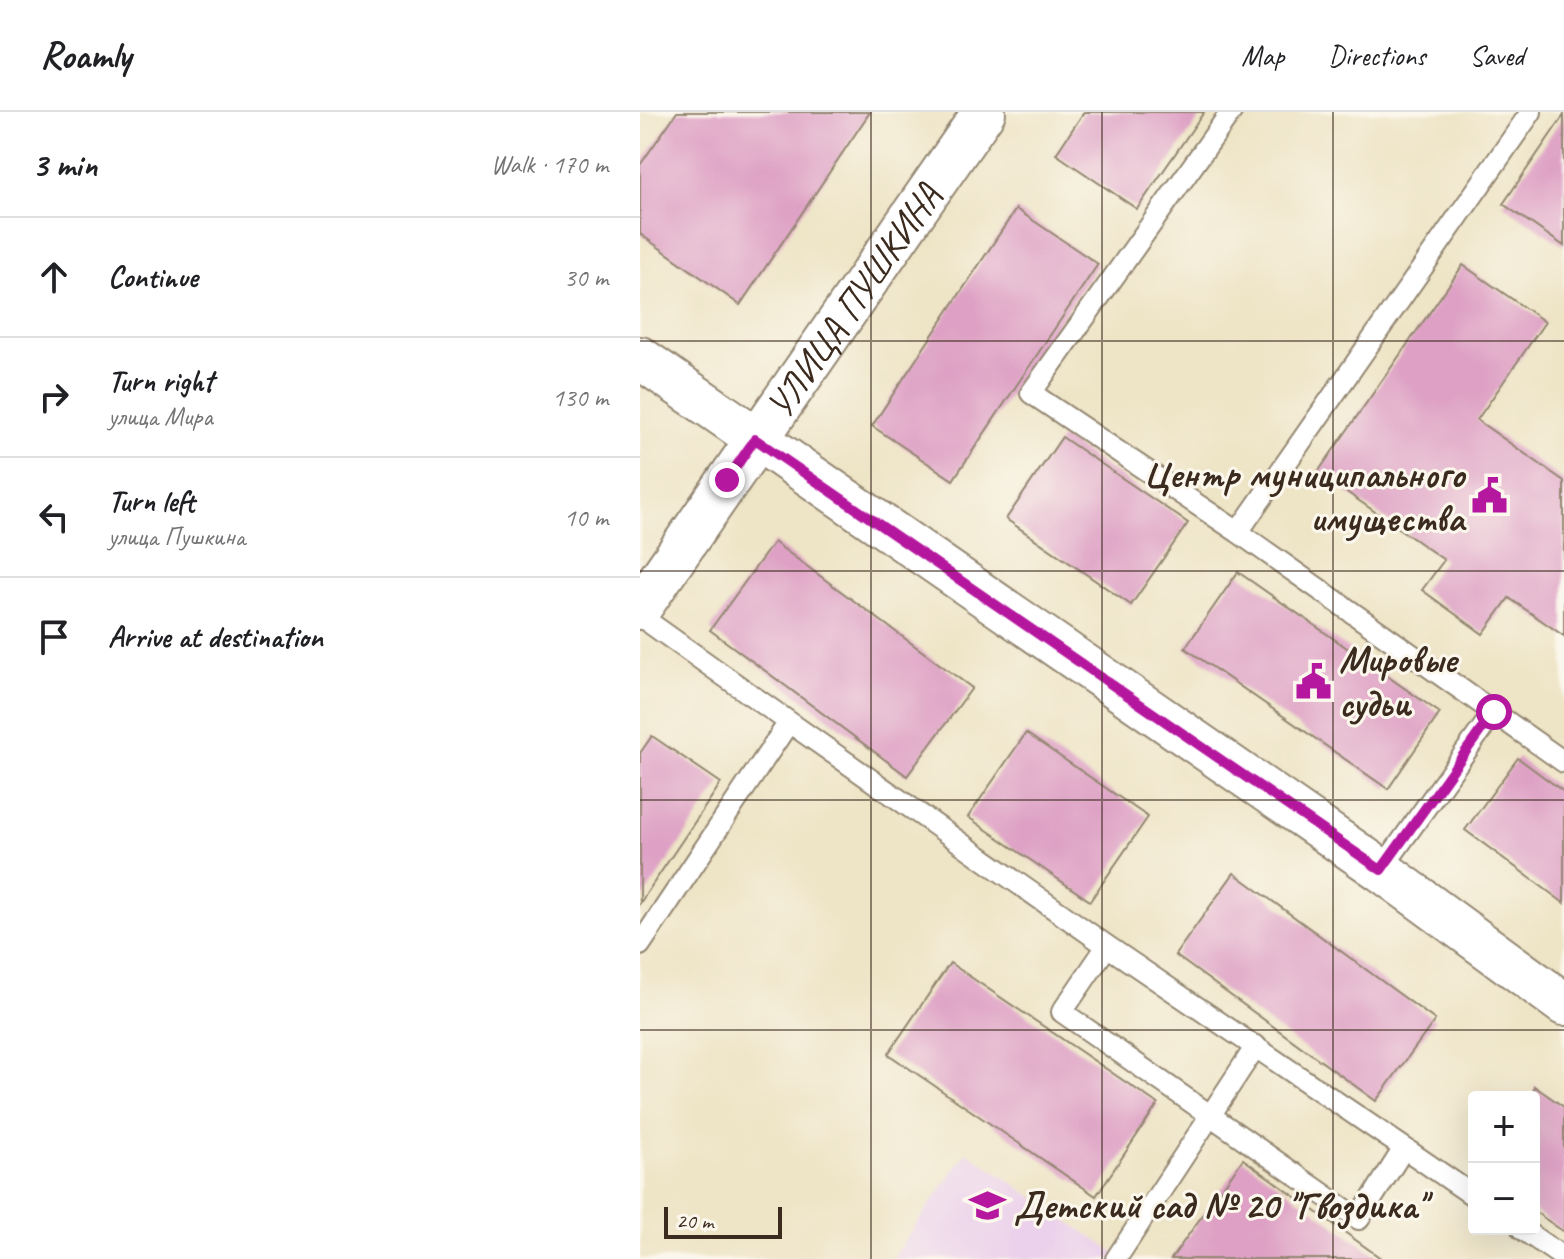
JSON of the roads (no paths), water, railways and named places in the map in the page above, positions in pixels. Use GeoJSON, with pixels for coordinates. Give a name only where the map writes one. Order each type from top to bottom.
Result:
{"type":"FeatureCollection","features":[{"type":"Feature","properties":{"kind":"street","name":"УЛИЦА ПУШКИНА"},"geometry":{"type":"LineString","coordinates":[[640,608],[984,112]]}},
{"type":"Feature","properties":{"kind":"street"},"geometry":{"type":"LineString","coordinates":[[640,358],[1381,870],[1564,1004]]}},
{"type":"Feature","properties":{"kind":"lane"},"geometry":{"type":"LineString","coordinates":[[1231,112],[1031,393],[1238,532],[1564,762]]}},
{"type":"Feature","properties":{"kind":"lane"},"geometry":{"type":"LineString","coordinates":[[1238,532],[1531,112]]}},
{"type":"Feature","properties":{"kind":"lane"},"geometry":{"type":"LineString","coordinates":[[640,616],[1107,946],[1468,1192]]}},
{"type":"Feature","properties":{"kind":"lane"},"geometry":{"type":"LineString","coordinates":[[1381,870],[1494,712]]}},
{"type":"Feature","properties":{"kind":"lane"},"geometry":{"type":"LineString","coordinates":[[640,945],[789,722]]}},
{"type":"Feature","properties":{"kind":"lane"},"geometry":{"type":"LineString","coordinates":[[1107,946],[1062,1012],[1359,1219],[1404,1148]]}},
{"type":"Feature","properties":{"kind":"lane"},"geometry":{"type":"LineString","coordinates":[[1116,1259],[1256,1046]]}},
{"type":"Feature","properties":{"kind":"lane"},"geometry":{"type":"LineString","coordinates":[[1531,1235],[1564,1258]]}},
{"type":"Feature","properties":{"kind":"place","name":"Центр муниципального имущества"},"geometry":{"type":"Point","coordinates":[1490,496]}},
{"type":"Feature","properties":{"kind":"place","name":"Мировые судьи"},"geometry":{"type":"Point","coordinates":[1313,681]}},
{"type":"Feature","properties":{"kind":"place","name":"Детский сад № 20 \"Гвоздика\""},"geometry":{"type":"Point","coordinates":[988,1205]}}]}
